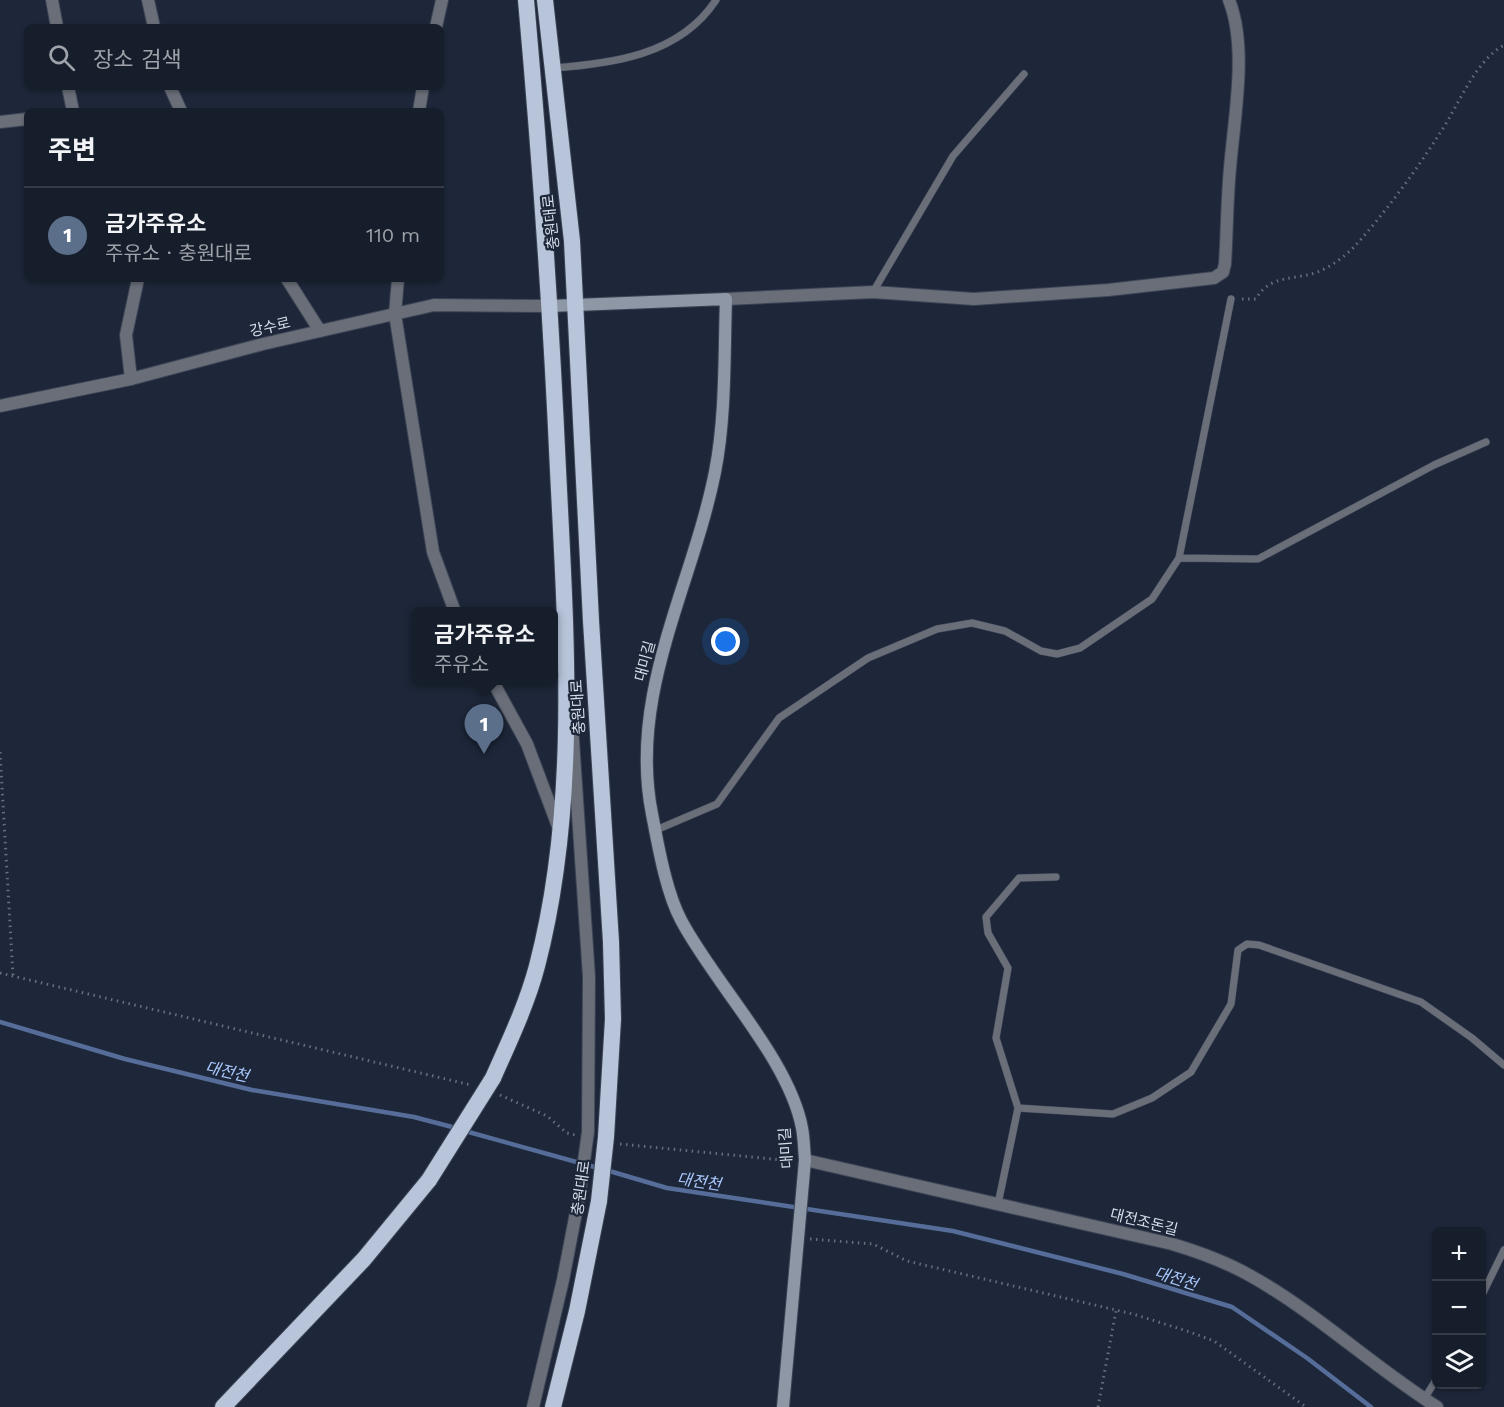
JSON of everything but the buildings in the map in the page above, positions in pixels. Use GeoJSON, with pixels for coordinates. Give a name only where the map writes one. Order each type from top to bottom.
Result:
{"type":"FeatureCollection","features":[{"type":"Feature","properties":{"kind":"highway","name":"충원대로"},"geometry":{"type":"LineString","coordinates":[[223,1407],[364,1259],[429,1180],[493,1078],[537,969],[551,908],[560,832],[567,658],[550,306],[526,0]]}},
{"type":"Feature","properties":{"kind":"highway","name":"충원대로"},"geometry":{"type":"LineString","coordinates":[[545,0],[572,241],[613,1019],[612,1140],[577,1311],[553,1407]]}},
{"type":"Feature","properties":{"kind":"main road"},"geometry":{"type":"LineString","coordinates":[[550,306],[726,299]]}},
{"type":"Feature","properties":{"kind":"main road","name":"대미길"},"geometry":{"type":"LineString","coordinates":[[726,299],[722,397],[715,471],[656,672],[649,704],[647,783],[656,830],[680,918],[788,1086],[802,1127],[805,1160],[802,1237]]}},
{"type":"Feature","properties":{"kind":"main road"},"geometry":{"type":"LineString","coordinates":[[783,1407],[802,1237]]}},
{"type":"Feature","properties":{"kind":"street"},"geometry":{"type":"LineString","coordinates":[[52,0],[56,24]]}},
{"type":"Feature","properties":{"kind":"street"},"geometry":{"type":"LineString","coordinates":[[148,0],[153,24]]}},
{"type":"Feature","properties":{"kind":"street"},"geometry":{"type":"LineString","coordinates":[[437,24],[442,0]]}},
{"type":"Feature","properties":{"kind":"street"},"geometry":{"type":"LineString","coordinates":[[726,299],[873,292],[918,297],[985,298],[1187,283],[1214,278],[1222,272],[1226,264],[1238,48],[1236,22],[1229,0]]}},
{"type":"Feature","properties":{"kind":"street"},"geometry":{"type":"LineString","coordinates":[[69,90],[72,108]]}},
{"type":"Feature","properties":{"kind":"street"},"geometry":{"type":"LineString","coordinates":[[171,90],[180,108]]}},
{"type":"Feature","properties":{"kind":"street"},"geometry":{"type":"LineString","coordinates":[[420,108],[422,90]]}},
{"type":"Feature","properties":{"kind":"street"},"geometry":{"type":"LineString","coordinates":[[0,122],[24,120]]}},
{"type":"Feature","properties":{"kind":"street"},"geometry":{"type":"LineString","coordinates":[[131,379],[126,335],[137,282]]}},
{"type":"Feature","properties":{"kind":"street"},"geometry":{"type":"LineString","coordinates":[[289,282],[320,331]]}},
{"type":"Feature","properties":{"kind":"street"},"geometry":{"type":"LineString","coordinates":[[398,282],[395,314],[433,552],[453,607]]}},
{"type":"Feature","properties":{"kind":"street","name":"강수로"},"geometry":{"type":"LineString","coordinates":[[0,406],[131,379],[434,305],[550,306]]}},
{"type":"Feature","properties":{"kind":"street"},"geometry":{"type":"LineString","coordinates":[[558,665],[567,658]]}},
{"type":"Feature","properties":{"kind":"street","name":"충원대로"},"geometry":{"type":"LineString","coordinates":[[533,1407],[563,1280],[579,1197],[583,1134],[589,977],[580,812],[567,658]]}},
{"type":"Feature","properties":{"kind":"street"},"geometry":{"type":"LineString","coordinates":[[494,685],[527,744],[560,832]]}},
{"type":"Feature","properties":{"kind":"street","name":"대전조돈길"},"geometry":{"type":"LineString","coordinates":[[805,1160],[1172,1244],[1216,1258],[1250,1275],[1300,1308],[1437,1407]]}},
{"type":"Feature","properties":{"kind":"lane"},"geometry":{"type":"LineString","coordinates":[[552,68],[603,64],[649,53],[683,33],[706,14],[716,0]]}},
{"type":"Feature","properties":{"kind":"lane"},"geometry":{"type":"LineString","coordinates":[[873,292],[953,156],[1024,74]]}},
{"type":"Feature","properties":{"kind":"lane"},"geometry":{"type":"LineString","coordinates":[[656,830],[717,804],[779,718],[868,658],[937,629],[972,623],[1005,632],[1041,651],[1057,654],[1080,648],[1152,598],[1179,558],[1231,299]]}},
{"type":"Feature","properties":{"kind":"lane"},"geometry":{"type":"LineString","coordinates":[[1179,558],[1258,559],[1434,465],[1486,442]]}},
{"type":"Feature","properties":{"kind":"lane"},"geometry":{"type":"LineString","coordinates":[[998,1204],[1018,1108],[996,1038],[1008,968],[988,933],[986,917],[1019,878],[1056,877]]}},
{"type":"Feature","properties":{"kind":"lane"},"geometry":{"type":"LineString","coordinates":[[1018,1108],[1113,1114],[1152,1098],[1191,1072],[1231,1004],[1238,950],[1247,944],[1259,945],[1421,1002],[1472,1038],[1504,1065]]}},
{"type":"Feature","properties":{"kind":"lane"},"geometry":{"type":"LineString","coordinates":[[1486,1287],[1504,1250]]}},
{"type":"Feature","properties":{"kind":"lane"},"geometry":{"type":"LineString","coordinates":[[1424,1399],[1432,1387]]}},
{"type":"Feature","properties":{"kind":"path"},"geometry":{"type":"LineString","coordinates":[[1231,299],[1256,299],[1261,290],[1275,280],[1320,271],[1347,254],[1367,232],[1439,135],[1482,64],[1504,45]]}},
{"type":"Feature","properties":{"kind":"path"},"geometry":{"type":"LineString","coordinates":[[0,752],[13,976]]}},
{"type":"Feature","properties":{"kind":"path"},"geometry":{"type":"LineString","coordinates":[[0,973],[478,1087]]}},
{"type":"Feature","properties":{"kind":"path"},"geometry":{"type":"LineString","coordinates":[[500,1095],[547,1116],[567,1133],[583,1134]]}},
{"type":"Feature","properties":{"kind":"path"},"geometry":{"type":"LineString","coordinates":[[612,1140],[782,1162],[805,1160]]}},
{"type":"Feature","properties":{"kind":"path"},"geometry":{"type":"LineString","coordinates":[[802,1237],[873,1244],[907,1261],[1116,1311],[1214,1341],[1306,1407]]}},
{"type":"Feature","properties":{"kind":"path"},"geometry":{"type":"LineString","coordinates":[[1098,1407],[1116,1311]]}},
{"type":"Feature","properties":{"kind":"waterway","name":"대전천"},"geometry":{"type":"LineString","coordinates":[[0,1022],[125,1059],[252,1090],[414,1117],[456,1128]]}},
{"type":"Feature","properties":{"kind":"waterway","name":"대전천"},"geometry":{"type":"LineString","coordinates":[[465,1131],[598,1168]]}},
{"type":"Feature","properties":{"kind":"waterway","name":"대전천"},"geometry":{"type":"LineString","coordinates":[[606,1170],[667,1188],[953,1231],[1123,1274],[1232,1307],[1307,1358],[1371,1407]]}},
{"type":"Feature","properties":{"kind":"place","name":"금가주유소"},"geometry":{"type":"Point","coordinates":[484,754]}}]}
